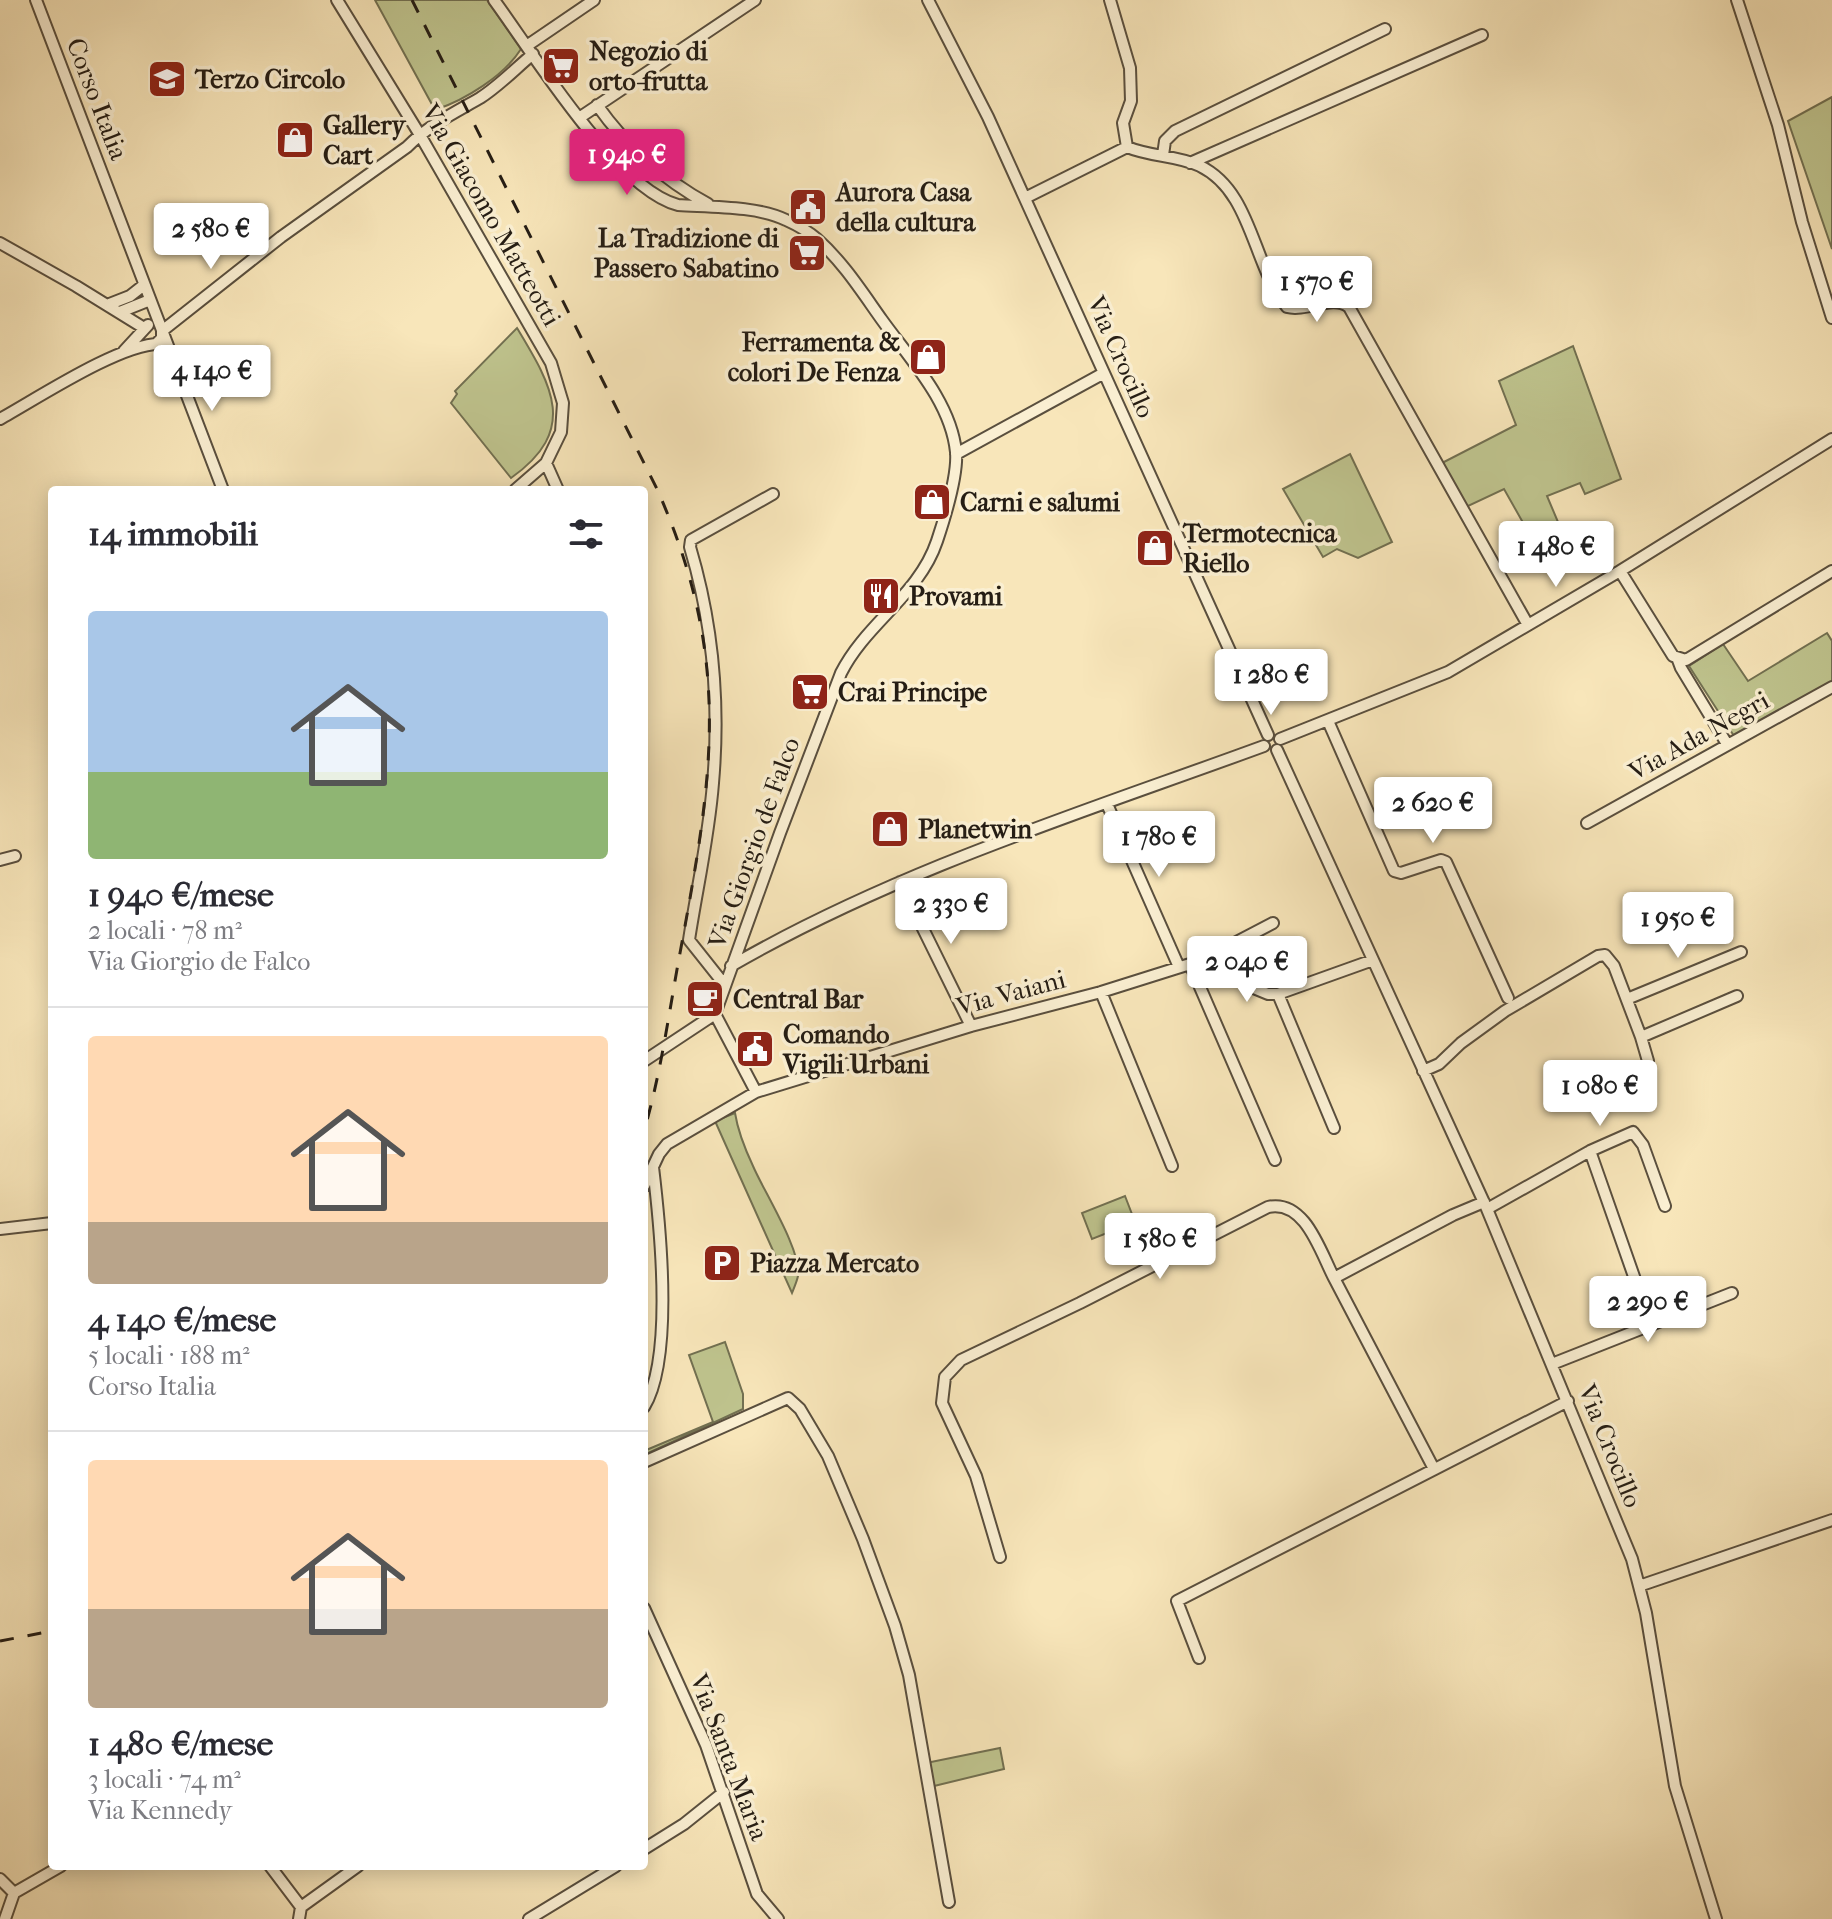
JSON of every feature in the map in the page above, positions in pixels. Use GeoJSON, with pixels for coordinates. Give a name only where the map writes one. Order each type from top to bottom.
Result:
{"type":"FeatureCollection","features":[{"type":"Feature","properties":{"kind":"street","name":"Via Giacomo Matteotti"},"geometry":{"type":"LineString","coordinates":[[337,0],[420,135],[551,363],[563,403],[562,423],[546,463]]}},
{"type":"Feature","properties":{"kind":"street","name":"Via Giorgio de Falco"},"geometry":{"type":"LineString","coordinates":[[494,0],[579,118],[635,182],[678,205],[774,215],[817,239],[842,265],[927,382],[946,418],[956,454],[945,510],[929,562],[900,600],[852,652],[841,673],[715,1014]]}},
{"type":"Feature","properties":{"kind":"street"},"geometry":{"type":"LineString","coordinates":[[162,331],[281,237],[420,135],[454,111],[482,97],[530,50],[594,0]]}},
{"type":"Feature","properties":{"kind":"street"},"geometry":{"type":"LineString","coordinates":[[579,118],[755,0]]}},
{"type":"Feature","properties":{"kind":"street","name":"Via Crocillo"},"geometry":{"type":"LineString","coordinates":[[928,0],[988,117],[1268,735]]}},
{"type":"Feature","properties":{"kind":"street"},"geometry":{"type":"LineString","coordinates":[[1110,0],[1130,68],[1131,101],[1123,123],[1127,147]]}},
{"type":"Feature","properties":{"kind":"street"},"geometry":{"type":"LineString","coordinates":[[1737,0],[1778,125],[1802,222],[1832,318]]}},
{"type":"Feature","properties":{"kind":"street","name":"Corso Italia"},"geometry":{"type":"LineString","coordinates":[[40,1],[221,486]]}},
{"type":"Feature","properties":{"kind":"street"},"geometry":{"type":"LineString","coordinates":[[1163,155],[1165,141],[1175,131],[1385,29]]}},
{"type":"Feature","properties":{"kind":"street"},"geometry":{"type":"LineString","coordinates":[[1190,163],[1482,35]]}},
{"type":"Feature","properties":{"kind":"street","name":"Via Giorgio de Falco"},"geometry":{"type":"LineString","coordinates":[[597,105],[625,141],[684,190],[713,207]]}},
{"type":"Feature","properties":{"kind":"street"},"geometry":{"type":"LineString","coordinates":[[1025,198],[1127,147],[1190,163],[1215,176],[1228,188],[1270,280],[1287,307],[1305,309],[1337,302],[1349,307],[1528,625]]}},
{"type":"Feature","properties":{"kind":"street"},"geometry":{"type":"LineString","coordinates":[[678,205],[684,190]]}},
{"type":"Feature","properties":{"kind":"street"},"geometry":{"type":"LineString","coordinates":[[0,243],[120,312],[143,330],[144,341],[169,349]]}},
{"type":"Feature","properties":{"kind":"street"},"geometry":{"type":"LineString","coordinates":[[107,305],[130,296],[144,285]]}},
{"type":"Feature","properties":{"kind":"street"},"geometry":{"type":"LineString","coordinates":[[120,312],[150,300]]}},
{"type":"Feature","properties":{"kind":"street"},"geometry":{"type":"LineString","coordinates":[[0,419],[124,351],[152,344],[162,338],[162,331],[154,324],[143,330],[124,351]]}},
{"type":"Feature","properties":{"kind":"street"},"geometry":{"type":"LineString","coordinates":[[956,454],[1104,373]]}},
{"type":"Feature","properties":{"kind":"street"},"geometry":{"type":"LineString","coordinates":[[1278,744],[1273,734],[1264,739],[1264,746],[1269,751],[1328,721],[1448,672],[1620,571],[1832,439]]}},
{"type":"Feature","properties":{"kind":"street"},"geometry":{"type":"LineString","coordinates":[[520,486],[546,463],[556,486]]}},
{"type":"Feature","properties":{"kind":"street","name":"Via Giorgio de Falco"},"geometry":{"type":"LineString","coordinates":[[724,984],[689,940],[709,822],[716,734],[716,688],[710,634],[690,547],[691,540],[773,494]]}},
{"type":"Feature","properties":{"kind":"street"},"geometry":{"type":"LineString","coordinates":[[1620,571],[1673,656],[1680,660],[1686,660],[1832,571]]}},
{"type":"Feature","properties":{"kind":"street"},"geometry":{"type":"LineString","coordinates":[[1680,660],[1681,668],[1727,744]]}},
{"type":"Feature","properties":{"kind":"street","name":"Via Ada Negri"},"geometry":{"type":"LineString","coordinates":[[1587,823],[1832,687]]}},
{"type":"Feature","properties":{"kind":"street"},"geometry":{"type":"LineString","coordinates":[[1328,721],[1394,871],[1401,873],[1441,860],[1446,862],[1508,998]]}},
{"type":"Feature","properties":{"kind":"street","name":"Via Crocillo"},"geometry":{"type":"LineString","coordinates":[[1278,744],[1486,1206],[1632,1559],[1675,1786],[1716,1919]]}},
{"type":"Feature","properties":{"kind":"street"},"geometry":{"type":"LineString","coordinates":[[731,966],[789,933],[900,882],[1264,746]]}},
{"type":"Feature","properties":{"kind":"street"},"geometry":{"type":"LineString","coordinates":[[1107,804],[1275,1160]]}},
{"type":"Feature","properties":{"kind":"street"},"geometry":{"type":"LineString","coordinates":[[0,860],[15,856]]}},
{"type":"Feature","properties":{"kind":"street"},"geometry":{"type":"LineString","coordinates":[[900,882],[971,1026]]}},
{"type":"Feature","properties":{"kind":"street","name":"Via Vaiani"},"geometry":{"type":"LineString","coordinates":[[648,1177],[659,1154],[678,1136],[756,1092],[971,1026],[1101,992],[1184,966],[1273,923]]}},
{"type":"Feature","properties":{"kind":"street"},"geometry":{"type":"LineString","coordinates":[[1229,946],[1244,982],[1261,992],[1278,994],[1373,960]]}},
{"type":"Feature","properties":{"kind":"street"},"geometry":{"type":"LineString","coordinates":[[1627,999],[1741,952]]}},
{"type":"Feature","properties":{"kind":"street"},"geometry":{"type":"LineString","coordinates":[[1423,1071],[1439,1064],[1461,1043],[1505,1011],[1598,956],[1605,955],[1614,966],[1648,1061]]}},
{"type":"Feature","properties":{"kind":"street","name":"Via Vaiani"},"geometry":{"type":"LineString","coordinates":[[1101,992],[1172,1166]]}},
{"type":"Feature","properties":{"kind":"street"},"geometry":{"type":"LineString","coordinates":[[1278,994],[1334,1128]]}},
{"type":"Feature","properties":{"kind":"street"},"geometry":{"type":"LineString","coordinates":[[1641,1037],[1737,996]]}},
{"type":"Feature","properties":{"kind":"street"},"geometry":{"type":"LineString","coordinates":[[648,1058],[715,1014],[756,1092]]}},
{"type":"Feature","properties":{"kind":"street"},"geometry":{"type":"LineString","coordinates":[[1334,1278],[1453,1215],[1486,1206],[1628,1133],[1637,1134],[1643,1145],[1665,1206]]}},
{"type":"Feature","properties":{"kind":"street"},"geometry":{"type":"LineString","coordinates":[[1590,1151],[1638,1288]]}},
{"type":"Feature","properties":{"kind":"street"},"geometry":{"type":"LineString","coordinates":[[648,1396],[662,1346],[661,1274],[653,1165]]}},
{"type":"Feature","properties":{"kind":"street"},"geometry":{"type":"LineString","coordinates":[[1000,1557],[976,1476],[942,1403],[945,1377],[961,1360],[1273,1205],[1285,1206],[1299,1214],[1434,1469]]}},
{"type":"Feature","properties":{"kind":"street"},"geometry":{"type":"LineString","coordinates":[[0,1229],[48,1223]]}},
{"type":"Feature","properties":{"kind":"street"},"geometry":{"type":"LineString","coordinates":[[1552,1364],[1732,1293]]}},
{"type":"Feature","properties":{"kind":"street"},"geometry":{"type":"LineString","coordinates":[[648,1460],[788,1398],[800,1409],[828,1456],[895,1626],[909,1675],[949,1902]]}},
{"type":"Feature","properties":{"kind":"street"},"geometry":{"type":"LineString","coordinates":[[1199,1658],[1177,1601],[1568,1401]]}},
{"type":"Feature","properties":{"kind":"street"},"geometry":{"type":"LineString","coordinates":[[1639,1586],[1832,1520]]}},
{"type":"Feature","properties":{"kind":"street","name":"Via Santa Maria"},"geometry":{"type":"LineString","coordinates":[[648,1620],[706,1745],[757,1894],[778,1919]]}},
{"type":"Feature","properties":{"kind":"street"},"geometry":{"type":"LineString","coordinates":[[648,1846],[684,1824],[724,1792]]}},
{"type":"Feature","properties":{"kind":"street"},"geometry":{"type":"LineString","coordinates":[[5,1919],[14,1893],[54,1870]]}},
{"type":"Feature","properties":{"kind":"street"},"geometry":{"type":"LineString","coordinates":[[273,1870],[301,1907]]}},
{"type":"Feature","properties":{"kind":"street"},"geometry":{"type":"LineString","coordinates":[[299,1919],[301,1907],[352,1870]]}},
{"type":"Feature","properties":{"kind":"street"},"geometry":{"type":"LineString","coordinates":[[529,1919],[609,1870]]}},
{"type":"Feature","properties":{"kind":"street"},"geometry":{"type":"LineString","coordinates":[[0,1879],[14,1893]]}},
{"type":"Feature","properties":{"kind":"green space"},"geometry":{"type":"Polygon","coordinates":[[[375,0],[487,0],[521,49],[505,69],[483,86],[435,110],[375,0]]]}},
{"type":"Feature","properties":{"kind":"green space"},"geometry":{"type":"Polygon","coordinates":[[[1832,97],[1832,249],[1788,121],[1832,97]]]}},
{"type":"Feature","properties":{"kind":"green space"},"geometry":{"type":"Polygon","coordinates":[[[517,328],[540,369],[553,407],[552,425],[546,442],[532,460],[511,478],[451,403],[457,394],[455,391],[517,328]]]}},
{"type":"Feature","properties":{"kind":"green space"},"geometry":{"type":"Polygon","coordinates":[[[1573,346],[1621,479],[1585,494],[1580,483],[1547,496],[1558,522],[1530,535],[1504,489],[1466,507],[1442,463],[1516,425],[1499,381],[1573,346]]]}},
{"type":"Feature","properties":{"kind":"green space"},"geometry":{"type":"Polygon","coordinates":[[[1350,454],[1392,542],[1358,558],[1337,549],[1323,557],[1283,489],[1350,454]]]}},
{"type":"Feature","properties":{"kind":"green space"},"geometry":{"type":"Polygon","coordinates":[[[1827,633],[1832,641],[1832,682],[1734,736],[1689,666],[1723,644],[1748,681],[1827,633]]]}},
{"type":"Feature","properties":{"kind":"green space"},"geometry":{"type":"Polygon","coordinates":[[[735,1113],[747,1153],[794,1252],[798,1276],[792,1293],[715,1121],[735,1113]]]}},
{"type":"Feature","properties":{"kind":"green space"},"geometry":{"type":"Polygon","coordinates":[[[1125,1196],[1135,1222],[1092,1239],[1082,1213],[1125,1196]]]}},
{"type":"Feature","properties":{"kind":"green space"},"geometry":{"type":"Polygon","coordinates":[[[725,1342],[743,1394],[743,1409],[648,1453],[648,1449],[713,1422],[689,1355],[725,1342]]]}},
{"type":"Feature","properties":{"kind":"green space"},"geometry":{"type":"Polygon","coordinates":[[[1000,1748],[1004,1769],[930,1787],[926,1763],[1000,1748]]]}},
{"type":"Feature","properties":{"kind":"railway"},"geometry":{"type":"LineString","coordinates":[[412,0],[657,489],[681,551],[697,609],[706,664],[709,718],[707,773],[692,889],[648,1116]]}},
{"type":"Feature","properties":{"kind":"railway"},"geometry":{"type":"LineString","coordinates":[[0,1641],[48,1632]]}},
{"type":"Feature","properties":{"kind":"place","name":"Negozio di orto-frutta"},"geometry":{"type":"Point","coordinates":[561,66]}},
{"type":"Feature","properties":{"kind":"place","name":"Terzo Circolo"},"geometry":{"type":"Point","coordinates":[167,79]}},
{"type":"Feature","properties":{"kind":"place","name":"Gallery Cart"},"geometry":{"type":"Point","coordinates":[295,140]}},
{"type":"Feature","properties":{"kind":"place","name":"Aurora Casa della cultura"},"geometry":{"type":"Point","coordinates":[808,207]}},
{"type":"Feature","properties":{"kind":"place","name":"La Tradizione di Passero Sabatino"},"geometry":{"type":"Point","coordinates":[807,253]}},
{"type":"Feature","properties":{"kind":"place","name":"Ferramenta & colori De Fenza"},"geometry":{"type":"Point","coordinates":[928,357]}},
{"type":"Feature","properties":{"kind":"place","name":"Carni e salumi"},"geometry":{"type":"Point","coordinates":[932,502]}},
{"type":"Feature","properties":{"kind":"place","name":"Termotecnica Riello"},"geometry":{"type":"Point","coordinates":[1155,548]}},
{"type":"Feature","properties":{"kind":"place","name":"Provami"},"geometry":{"type":"Point","coordinates":[881,596]}},
{"type":"Feature","properties":{"kind":"place","name":"Crai Principe"},"geometry":{"type":"Point","coordinates":[810,692]}},
{"type":"Feature","properties":{"kind":"place","name":"Planetwin"},"geometry":{"type":"Point","coordinates":[890,829]}},
{"type":"Feature","properties":{"kind":"place","name":"Central Bar"},"geometry":{"type":"Point","coordinates":[705,999]}},
{"type":"Feature","properties":{"kind":"place","name":"Comando Vigili Urbani"},"geometry":{"type":"Point","coordinates":[755,1049]}},
{"type":"Feature","properties":{"kind":"place","name":"Piazza Mercato"},"geometry":{"type":"Point","coordinates":[722,1263]}}]}
